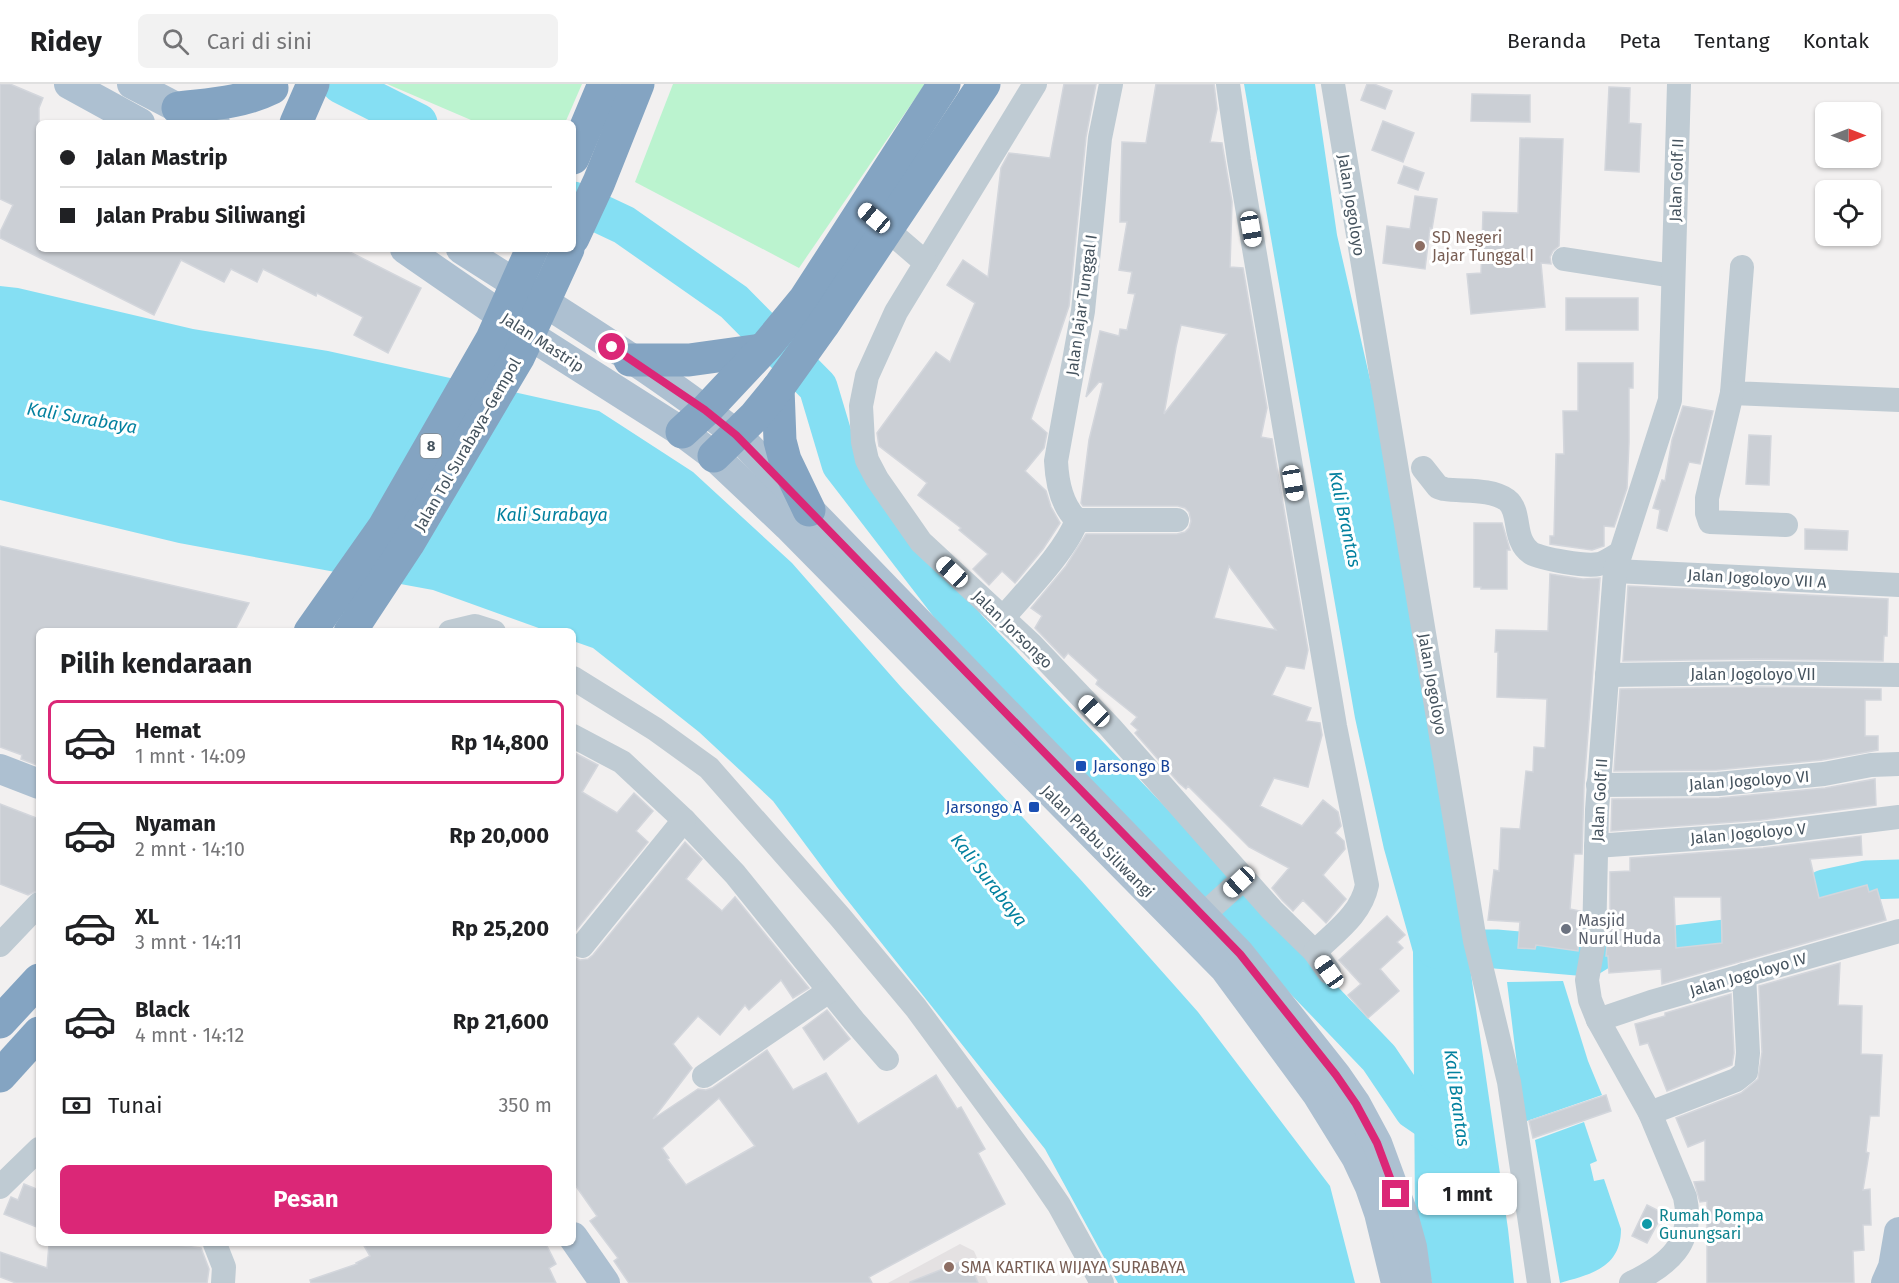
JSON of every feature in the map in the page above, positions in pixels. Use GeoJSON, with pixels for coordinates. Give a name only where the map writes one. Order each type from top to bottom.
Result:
{"type":"FeatureCollection","features":[{"type":"Feature","properties":{"kind":"highway"},"geometry":{"type":"LineString","coordinates":[[576,151],[604,84]]}},
{"type":"Feature","properties":{"kind":"highway"},"geometry":{"type":"LineString","coordinates":[[576,232],[599,182],[638,84]]}},
{"type":"Feature","properties":{"kind":"highway"},"geometry":{"type":"LineString","coordinates":[[725,446],[782,382],[814,312],[874,218],[944,84]]}},
{"type":"Feature","properties":{"kind":"highway"},"geometry":{"type":"LineString","coordinates":[[874,218],[984,84]]}},
{"type":"Feature","properties":{"kind":"highway"},"geometry":{"type":"LineString","coordinates":[[178,108],[237,101],[257,96],[272,86]]}},
{"type":"Feature","properties":{"kind":"highway"},"geometry":{"type":"LineString","coordinates":[[256,120],[272,86]]}},
{"type":"Feature","properties":{"kind":"highway","name":"Jalan Tol Surabaya–Gempol"},"geometry":{"type":"LineString","coordinates":[[313,628],[384,527],[492,339],[531,252]]}},
{"type":"Feature","properties":{"kind":"highway","name":"Jalan Tol Surabaya–Gempol"},"geometry":{"type":"LineString","coordinates":[[353,628],[408,544],[519,356],[567,252]]}},
{"type":"Feature","properties":{"kind":"highway"},"geometry":{"type":"LineString","coordinates":[[694,421],[764,347],[814,312]]}},
{"type":"Feature","properties":{"kind":"highway"},"geometry":{"type":"LineString","coordinates":[[630,360],[689,360],[764,347]]}},
{"type":"Feature","properties":{"kind":"highway"},"geometry":{"type":"LineString","coordinates":[[782,382],[780,441],[785,460],[809,510]]}},
{"type":"Feature","properties":{"kind":"highway"},"geometry":{"type":"LineString","coordinates":[[0,1022],[36,983]]}},
{"type":"Feature","properties":{"kind":"highway"},"geometry":{"type":"LineString","coordinates":[[0,1076],[36,1036]]}},
{"type":"Feature","properties":{"kind":"main road"},"geometry":{"type":"LineString","coordinates":[[69,84],[135,120]]}},
{"type":"Feature","properties":{"kind":"main road"},"geometry":{"type":"LineString","coordinates":[[132,84],[178,108],[208,120]]}},
{"type":"Feature","properties":{"kind":"main road","name":"Jalan Mastrip"},"geometry":{"type":"LineString","coordinates":[[409,252],[531,336],[694,421]]}},
{"type":"Feature","properties":{"kind":"main road","name":"Jalan Mastrip"},"geometry":{"type":"LineString","coordinates":[[466,252],[630,360],[694,421]]}},
{"type":"Feature","properties":{"kind":"main road"},"geometry":{"type":"LineString","coordinates":[[694,421],[725,446]]}},
{"type":"Feature","properties":{"kind":"main road","name":"Jalan Prabu Siliwangi"},"geometry":{"type":"LineString","coordinates":[[725,446],[809,510],[1240,954],[1336,1075],[1356,1104],[1377,1143],[1402,1211],[1418,1283]]}},
{"type":"Feature","properties":{"kind":"main road","name":"Jalan Prabu Siliwangi"},"geometry":{"type":"LineString","coordinates":[[725,446],[788,526],[1225,969],[1317,1094],[1356,1157],[1379,1212],[1396,1283]]}},
{"type":"Feature","properties":{"kind":"main road"},"geometry":{"type":"LineString","coordinates":[[0,769],[36,783]]}},
{"type":"Feature","properties":{"kind":"main road"},"geometry":{"type":"LineString","coordinates":[[1886,1283],[1896,1255],[1899,1232]]}},
{"type":"Feature","properties":{"kind":"main road"},"geometry":{"type":"LineString","coordinates":[[576,1242],[605,1283]]}},
{"type":"Feature","properties":{"kind":"street","name":"Jalan Jorsongo"},"geometry":{"type":"LineString","coordinates":[[1035,84],[896,312],[867,376],[861,406],[863,442],[867,460],[876,479],[921,542],[1004,618],[1117,736],[1242,880],[1315,952],[1329,972]]}},
{"type":"Feature","properties":{"kind":"street","name":"Jalan Jajar Tunggal I"},"geometry":{"type":"LineString","coordinates":[[1077,520],[1068,512],[1057,480],[1056,461],[1083,310],[1100,138],[1111,84]]}},
{"type":"Feature","properties":{"kind":"street"},"geometry":{"type":"LineString","coordinates":[[1228,84],[1331,702],[1367,885],[1364,899],[1357,910],[1315,952]]}},
{"type":"Feature","properties":{"kind":"street","name":"Jalan Jogoloyo"},"geometry":{"type":"LineString","coordinates":[[1333,84],[1477,951],[1509,1083],[1539,1283]]}},
{"type":"Feature","properties":{"kind":"street","name":"Jalan Golf II"},"geometry":{"type":"LineString","coordinates":[[1631,1283],[1654,1272],[1667,1262],[1684,1238],[1688,1209],[1650,1113],[1598,1020],[1588,989],[1594,941],[1598,785],[1617,562],[1670,400],[1679,84]]}},
{"type":"Feature","properties":{"kind":"street"},"geometry":{"type":"LineString","coordinates":[[874,218],[926,263]]}},
{"type":"Feature","properties":{"kind":"street"},"geometry":{"type":"LineString","coordinates":[[1564,259],[1673,276]]}},
{"type":"Feature","properties":{"kind":"street"},"geometry":{"type":"LineString","coordinates":[[1742,267],[1731,393],[1707,498],[1707,513],[1710,522],[1786,525]]}},
{"type":"Feature","properties":{"kind":"street"},"geometry":{"type":"LineString","coordinates":[[1731,393],[1899,400]]}},
{"type":"Feature","properties":{"kind":"street"},"geometry":{"type":"LineString","coordinates":[[1423,468],[1438,487],[1486,493],[1502,497],[1509,502],[1514,510],[1520,540],[1533,554],[1570,563],[1617,562]]}},
{"type":"Feature","properties":{"kind":"street"},"geometry":{"type":"LineString","coordinates":[[1004,618],[1062,549],[1074,531],[1077,520],[1177,520]]}},
{"type":"Feature","properties":{"kind":"street","name":"Jalan Jogoloyo VII A"},"geometry":{"type":"LineString","coordinates":[[1617,562],[1899,585]]}},
{"type":"Feature","properties":{"kind":"street"},"geometry":{"type":"LineString","coordinates":[[467,628],[475,626],[481,628]]}},
{"type":"Feature","properties":{"kind":"street","name":"Jalan Jogoloyo VII"},"geometry":{"type":"LineString","coordinates":[[1607,675],[1758,673],[1899,675]]}},
{"type":"Feature","properties":{"kind":"street"},"geometry":{"type":"LineString","coordinates":[[576,680],[655,729],[709,768],[840,917],[916,1008],[1033,1167],[1059,1205],[1102,1283]]}},
{"type":"Feature","properties":{"kind":"street"},"geometry":{"type":"LineString","coordinates":[[577,745],[622,762],[684,820],[735,874],[887,1059]]}},
{"type":"Feature","properties":{"kind":"street","name":"Jalan Jogoloyo VI"},"geometry":{"type":"LineString","coordinates":[[1598,785],[1718,784],[1824,774],[1871,765],[1899,764]]}},
{"type":"Feature","properties":{"kind":"street","name":"Jalan Jogoloyo V"},"geometry":{"type":"LineString","coordinates":[[1596,846],[1762,834],[1899,817]]}},
{"type":"Feature","properties":{"kind":"street"},"geometry":{"type":"LineString","coordinates":[[582,946],[684,820]]}},
{"type":"Feature","properties":{"kind":"street"},"geometry":{"type":"LineString","coordinates":[[1204,915],[1242,880]]}},
{"type":"Feature","properties":{"kind":"street"},"geometry":{"type":"LineString","coordinates":[[0,945],[36,907]]}},
{"type":"Feature","properties":{"kind":"street","name":"Jalan Jogoloyo IV"},"geometry":{"type":"LineString","coordinates":[[1598,1020],[1651,1002],[1899,931]]}},
{"type":"Feature","properties":{"kind":"street"},"geometry":{"type":"LineString","coordinates":[[1650,1113],[1736,1080],[1746,1072],[1748,1053],[1744,975]]}},
{"type":"Feature","properties":{"kind":"street"},"geometry":{"type":"LineString","coordinates":[[704,1076],[829,991]]}},
{"type":"Feature","properties":{"kind":"street"},"geometry":{"type":"LineString","coordinates":[[0,1187],[36,1152]]}},
{"type":"Feature","properties":{"kind":"street"},"geometry":{"type":"LineString","coordinates":[[215,1246],[224,1267],[223,1283]]}},
{"type":"Feature","properties":{"kind":"shaded area","name":"SMA KARTIKA WIJAYA SURABAYA"},"geometry":{"type":"Polygon","coordinates":[[[960,1244],[974,1251],[988,1283],[888,1283],[960,1244]]]}},
{"type":"Feature","properties":{"kind":"green space"},"geometry":{"type":"Polygon","coordinates":[[[387,84],[582,84],[566,120],[471,120],[387,84]]]}},
{"type":"Feature","properties":{"kind":"green space"},"geometry":{"type":"Polygon","coordinates":[[[673,84],[925,84],[799,268],[635,182],[673,84]]]}},
{"type":"Feature","properties":{"kind":"water"},"geometry":{"type":"Polygon","coordinates":[[[1244,84],[1315,84],[1337,235],[1383,436],[1444,788],[1514,1283],[1432,1283],[1415,1213],[1413,952],[1384,849],[1355,718],[1244,84]]]}},
{"type":"Feature","properties":{"kind":"water","name":"Kali Surabaya"},"geometry":{"type":"Polygon","coordinates":[[[0,286],[18,288],[193,329],[328,351],[599,411],[693,472],[792,563],[901,687],[1080,879],[1198,1012],[1330,1186],[1355,1283],[1118,1283],[1045,1149],[837,887],[773,801],[699,732],[593,648],[576,642],[576,628],[539,628],[433,590],[179,543],[0,500],[0,286]]]}},
{"type":"Feature","properties":{"kind":"water"},"geometry":{"type":"Polygon","coordinates":[[[1563,981],[1588,1061],[1602,1095],[1524,1122],[1507,982],[1563,981]]]}},
{"type":"Feature","properties":{"kind":"water"},"geometry":{"type":"Polygon","coordinates":[[[1584,1122],[1597,1161],[1590,1164],[1594,1181],[1604,1179],[1621,1229],[1620,1242],[1616,1253],[1602,1267],[1560,1283],[1535,1140],[1584,1122]]]}},
{"type":"Feature","properties":{"kind":"building"},"geometry":{"type":"Polygon","coordinates":[[[0,84],[10,84],[43,98],[39,108],[39,120],[36,120],[36,252],[350,252],[421,288],[388,353],[354,335],[363,317],[263,269],[257,282],[231,269],[224,282],[181,260],[154,315],[0,238],[0,232],[13,205],[0,199],[0,84]]]}},
{"type":"Feature","properties":{"kind":"building"},"geometry":{"type":"Polygon","coordinates":[[[1064,84],[1096,84],[1086,137],[1069,306],[1031,419],[1047,433],[1044,448],[1025,471],[1046,491],[1051,507],[1060,523],[1043,549],[1015,583],[1002,571],[989,585],[973,569],[988,554],[959,530],[961,528],[918,495],[927,483],[879,446],[877,433],[936,352],[950,362],[975,303],[947,285],[963,260],[988,277],[1001,168],[1009,153],[1050,158],[1064,84]]]}},
{"type":"Feature","properties":{"kind":"building"},"geometry":{"type":"Polygon","coordinates":[[[1156,84],[1214,84],[1217,109],[1210,142],[1222,143],[1232,202],[1230,267],[1243,268],[1267,408],[1261,437],[1272,439],[1308,650],[1304,669],[1286,666],[1272,695],[1311,708],[1306,721],[1320,723],[1322,735],[1308,787],[1274,778],[1260,806],[1302,826],[1323,800],[1338,812],[1341,826],[1335,833],[1344,841],[1345,849],[1323,875],[1346,899],[1326,923],[1303,900],[1293,911],[1282,900],[1272,888],[1289,868],[1249,847],[1188,786],[1186,789],[1179,783],[1135,733],[1138,730],[1131,724],[1137,717],[1096,684],[1098,680],[1068,653],[1064,658],[1035,628],[1042,616],[1031,608],[1066,566],[1086,534],[1177,534],[1185,532],[1191,521],[1189,512],[1178,506],[1083,506],[1081,503],[1089,440],[1103,383],[1099,382],[1086,397],[1100,331],[1119,336],[1120,329],[1127,330],[1135,294],[1128,293],[1132,272],[1119,270],[1127,222],[1120,222],[1122,142],[1146,143],[1156,84]],[[1181,325],[1176,347],[1164,414],[1227,334],[1181,325]],[[1229,566],[1214,618],[1276,630],[1229,566]]]}},
{"type":"Feature","properties":{"kind":"building"},"geometry":{"type":"Polygon","coordinates":[[[1367,84],[1374,84],[1392,91],[1385,109],[1361,100],[1367,84]]]}},
{"type":"Feature","properties":{"kind":"building"},"geometry":{"type":"Polygon","coordinates":[[[1609,87],[1630,88],[1629,123],[1641,124],[1639,172],[1605,170],[1609,87]]]}},
{"type":"Feature","properties":{"kind":"building"},"geometry":{"type":"Polygon","coordinates":[[[1472,94],[1530,95],[1530,122],[1471,121],[1472,94]]]}},
{"type":"Feature","properties":{"kind":"building"},"geometry":{"type":"Polygon","coordinates":[[[1383,121],[1414,133],[1403,162],[1372,150],[1383,121]]]}},
{"type":"Feature","properties":{"kind":"building"},"geometry":{"type":"Polygon","coordinates":[[[1520,138],[1563,139],[1559,246],[1550,257],[1551,264],[1541,263],[1545,307],[1471,314],[1467,274],[1481,273],[1483,212],[1518,213],[1520,138]]]}},
{"type":"Feature","properties":{"kind":"building"},"geometry":{"type":"Polygon","coordinates":[[[1404,166],[1424,173],[1418,190],[1398,183],[1404,166]]]}},
{"type":"Feature","properties":{"kind":"building"},"geometry":{"type":"Polygon","coordinates":[[[1415,196],[1437,199],[1432,229],[1430,228],[1425,269],[1383,263],[1387,226],[1410,229],[1415,196]]]}},
{"type":"Feature","properties":{"kind":"building"},"geometry":{"type":"Polygon","coordinates":[[[1566,298],[1638,298],[1638,330],[1566,330],[1566,298]]]}},
{"type":"Feature","properties":{"kind":"building"},"geometry":{"type":"Polygon","coordinates":[[[1578,363],[1633,363],[1633,388],[1629,388],[1627,488],[1614,527],[1604,526],[1604,546],[1592,550],[1550,544],[1550,536],[1554,536],[1556,454],[1564,454],[1563,411],[1578,411],[1578,363]]]}},
{"type":"Feature","properties":{"kind":"building"},"geometry":{"type":"Polygon","coordinates":[[[1683,406],[1713,411],[1700,464],[1689,462],[1667,531],[1657,528],[1660,510],[1653,508],[1662,480],[1665,481],[1672,440],[1683,406]]]}},
{"type":"Feature","properties":{"kind":"building"},"geometry":{"type":"Polygon","coordinates":[[[1749,435],[1771,436],[1769,485],[1746,484],[1749,435]]]}},
{"type":"Feature","properties":{"kind":"building"},"geometry":{"type":"Polygon","coordinates":[[[1474,523],[1502,523],[1510,550],[1507,550],[1507,589],[1474,587],[1474,523]]]}},
{"type":"Feature","properties":{"kind":"building"},"geometry":{"type":"Polygon","coordinates":[[[1805,529],[1848,531],[1847,550],[1805,549],[1805,529]]]}},
{"type":"Feature","properties":{"kind":"building"},"geometry":{"type":"Polygon","coordinates":[[[0,546],[249,603],[236,628],[36,628],[36,765],[21,759],[22,755],[0,747],[0,546]]]}},
{"type":"Feature","properties":{"kind":"building"},"geometry":{"type":"Polygon","coordinates":[[[1550,574],[1583,579],[1600,578],[1584,785],[1582,854],[1574,854],[1570,909],[1580,911],[1578,951],[1536,945],[1535,949],[1518,948],[1520,922],[1488,920],[1494,870],[1499,871],[1501,828],[1520,829],[1526,771],[1533,772],[1534,747],[1545,748],[1547,699],[1497,697],[1496,630],[1548,631],[1550,574]]]}},
{"type":"Feature","properties":{"kind":"building"},"geometry":{"type":"Polygon","coordinates":[[[1628,586],[1888,599],[1887,636],[1884,636],[1883,661],[1757,659],[1623,661],[1628,586]]]}},
{"type":"Feature","properties":{"kind":"building"},"geometry":{"type":"Polygon","coordinates":[[[1757,687],[1881,689],[1881,700],[1865,700],[1865,736],[1878,736],[1878,750],[1822,760],[1717,770],[1614,771],[1620,689],[1757,687]]]}},
{"type":"Feature","properties":{"kind":"building"},"geometry":{"type":"Polygon","coordinates":[[[576,754],[598,765],[582,792],[617,813],[634,793],[653,811],[636,831],[648,842],[576,930],[576,754]]]}},
{"type":"Feature","properties":{"kind":"building"},"geometry":{"type":"Polygon","coordinates":[[[1875,779],[1876,805],[1761,820],[1611,831],[1612,799],[1719,798],[1825,788],[1875,779]]]}},
{"type":"Feature","properties":{"kind":"building"},"geometry":{"type":"Polygon","coordinates":[[[0,804],[36,818],[36,891],[28,895],[0,884],[0,804]]]}},
{"type":"Feature","properties":{"kind":"building"},"geometry":{"type":"Polygon","coordinates":[[[1861,836],[1862,855],[1810,859],[1819,898],[1867,885],[1869,892],[1877,889],[1886,920],[1662,984],[1661,969],[1609,973],[1608,956],[1606,956],[1610,915],[1610,872],[1630,871],[1630,858],[1763,848],[1861,836]],[[1674,897],[1676,948],[1722,943],[1721,897],[1674,897]]]}},
{"type":"Feature","properties":{"kind":"building"},"geometry":{"type":"Polygon","coordinates":[[[685,842],[702,859],[686,879],[722,911],[735,897],[809,988],[793,998],[781,980],[749,1010],[745,1005],[720,1035],[698,1016],[673,1044],[692,1068],[653,1119],[698,1089],[712,1088],[767,1050],[793,1090],[826,1073],[858,1124],[936,1075],[957,1109],[961,1107],[985,1149],[978,1153],[1005,1204],[869,1277],[872,1283],[629,1283],[614,1261],[618,1258],[590,1221],[597,1216],[576,1186],[576,958],[588,959],[685,842]],[[719,1098],[662,1148],[686,1185],[755,1146],[719,1098]]]}},
{"type":"Feature","properties":{"kind":"building"},"geometry":{"type":"Polygon","coordinates":[[[1387,916],[1405,935],[1397,942],[1403,948],[1380,969],[1399,991],[1368,1018],[1348,995],[1361,984],[1339,960],[1387,916]]]}},
{"type":"Feature","properties":{"kind":"building"},"geometry":{"type":"Polygon","coordinates":[[[1840,963],[1838,1005],[1862,1006],[1861,1054],[1882,1055],[1879,1116],[1870,1116],[1866,1152],[1869,1153],[1863,1190],[1870,1189],[1871,1225],[1863,1225],[1864,1250],[1853,1251],[1854,1283],[1707,1283],[1707,1201],[1700,1202],[1694,1182],[1705,1181],[1705,1140],[1688,1147],[1676,1118],[1741,1093],[1758,1079],[1762,1052],[1759,986],[1840,963]]]}},
{"type":"Feature","properties":{"kind":"building"},"geometry":{"type":"Polygon","coordinates":[[[1731,994],[1734,1053],[1732,1065],[1667,1091],[1648,1043],[1640,1045],[1635,1024],[1731,994]]]}},
{"type":"Feature","properties":{"kind":"building"},"geometry":{"type":"Polygon","coordinates":[[[827,1010],[850,1039],[824,1060],[803,1028],[827,1010]]]}},
{"type":"Feature","properties":{"kind":"building"},"geometry":{"type":"Polygon","coordinates":[[[1606,1095],[1611,1111],[1533,1138],[1529,1121],[1606,1095]]]}},
{"type":"Feature","properties":{"kind":"building"},"geometry":{"type":"Polygon","coordinates":[[[24,1184],[36,1189],[36,1227],[4,1214],[11,1197],[18,1200],[24,1184]]]}},
{"type":"Feature","properties":{"kind":"building","name":"Rumah Pompa Gunungsari"},"geometry":{"type":"Polygon","coordinates":[[[1647,1205],[1663,1213],[1647,1243],[1632,1236],[1647,1205]]]}},
{"type":"Feature","properties":{"kind":"building"},"geometry":{"type":"Polygon","coordinates":[[[49,1246],[184,1246],[201,1248],[209,1269],[207,1283],[16,1283],[0,1277],[0,1252],[47,1268],[49,1246]]]}},
{"type":"Feature","properties":{"kind":"building"},"geometry":{"type":"Polygon","coordinates":[[[364,1246],[547,1246],[556,1264],[549,1268],[556,1283],[311,1283],[310,1280],[357,1264],[370,1256],[364,1246]]]}},
{"type":"Feature","properties":{"kind":"building"},"geometry":{"type":"Polygon","coordinates":[[[968,1259],[978,1283],[910,1283],[910,1282],[968,1259]]]}},
{"type":"Feature","properties":{"kind":"waterway"},"geometry":{"type":"LineString","coordinates":[[341,84],[412,120]]}},
{"type":"Feature","properties":{"kind":"waterway"},"geometry":{"type":"LineString","coordinates":[[576,202],[624,225],[734,302],[818,387],[841,464],[967,628],[1379,1058],[1414,1110],[1458,1140]]}},
{"type":"Feature","properties":{"kind":"waterway","name":"Kali Brantas"},"geometry":{"type":"LineString","coordinates":[[1436,949],[1496,949],[1589,957],[1607,946],[1675,945],[1767,933],[1789,913],[1824,889],[1866,880],[1899,879]]}},
{"type":"Feature","properties":{"kind":"place","name":"SD Negeri Jajar Tunggal I"},"geometry":{"type":"Point","coordinates":[1420,246]}},
{"type":"Feature","properties":{"kind":"place","name":"Jarsongo B"},"geometry":{"type":"Point","coordinates":[1081,766]}},
{"type":"Feature","properties":{"kind":"place","name":"Jarsongo A"},"geometry":{"type":"Point","coordinates":[1034,807]}},
{"type":"Feature","properties":{"kind":"place","name":"Masjid Nurul Huda"},"geometry":{"type":"Point","coordinates":[1566,929]}},
{"type":"Feature","properties":{"kind":"place","name":"Rumah Pompa Gunungsari"},"geometry":{"type":"Point","coordinates":[1647,1224]}},
{"type":"Feature","properties":{"kind":"place","name":"SMA KARTIKA WIJAYA SURABAYA"},"geometry":{"type":"Point","coordinates":[949,1267]}},
{"type":"Feature","properties":{"kind":"route"},"geometry":{"type":"LineString","coordinates":[[612,347],[705,410],[736,435],[1240,954],[1336,1075],[1356,1104],[1377,1143],[1396,1194]]}}]}
